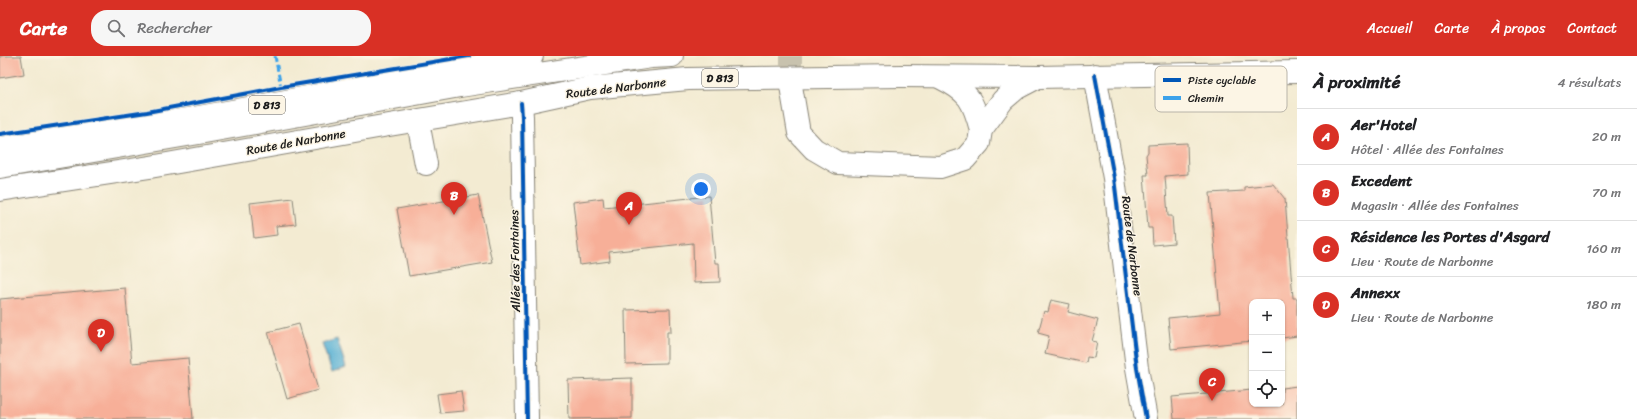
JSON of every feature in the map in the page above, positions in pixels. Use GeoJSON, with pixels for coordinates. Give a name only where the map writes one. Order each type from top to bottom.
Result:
{"type":"FeatureCollection","features":[{"type":"Feature","properties":{"kind":"main road","name":"D 813"},"geometry":{"type":"LineString","coordinates":[[0,148],[193,118],[531,56]]}},
{"type":"Feature","properties":{"kind":"main road"},"geometry":{"type":"LineString","coordinates":[[0,167],[199,134],[460,86],[651,57],[672,56]]}},
{"type":"Feature","properties":{"kind":"main road","name":"Route de Narbonne"},"geometry":{"type":"LineString","coordinates":[[1287,72],[1297,72]]}},
{"type":"Feature","properties":{"kind":"main road","name":"Route de Narbonne"},"geometry":{"type":"LineString","coordinates":[[0,190],[150,168],[376,127],[418,122],[590,88],[688,79],[894,76],[941,78],[1038,77],[1155,74]]}},
{"type":"Feature","properties":{"kind":"main road","name":"Route de Narbonne"},"geometry":{"type":"LineString","coordinates":[[1095,75],[1114,178],[1137,368],[1146,419]]}},
{"type":"Feature","properties":{"kind":"main road"},"geometry":{"type":"LineString","coordinates":[[981,130],[1003,100],[1017,88],[1038,77]]}},
{"type":"Feature","properties":{"kind":"main road"},"geometry":{"type":"LineString","coordinates":[[791,86],[799,133],[814,149],[838,163],[940,167],[965,159],[979,144],[981,130],[977,112],[970,98],[960,87],[941,78]]}},
{"type":"Feature","properties":{"kind":"main road","name":"Allée des Fontaines"},"geometry":{"type":"LineString","coordinates":[[520,103],[522,117],[527,419]]}},
{"type":"Feature","properties":{"kind":"main road"},"geometry":{"type":"LineString","coordinates":[[418,122],[426,164]]}},
{"type":"Feature","properties":{"kind":"water"},"geometry":{"type":"Polygon","coordinates":[[[337,339],[346,367],[332,372],[322,344],[337,339]]]}},
{"type":"Feature","properties":{"kind":"building"},"geometry":{"type":"Polygon","coordinates":[[[0,56],[21,56],[24,74],[0,78],[0,56]]]}},
{"type":"Feature","properties":{"kind":"building"},"geometry":{"type":"Polygon","coordinates":[[[1187,143],[1188,174],[1165,176],[1168,216],[1172,216],[1174,243],[1153,245],[1152,228],[1148,228],[1144,175],[1148,175],[1146,155],[1148,152],[1148,145],[1187,143]]]}},
{"type":"Feature","properties":{"kind":"building"},"geometry":{"type":"Polygon","coordinates":[[[1273,184],[1285,199],[1293,298],[1297,298],[1297,336],[1285,338],[1285,299],[1249,299],[1249,341],[1171,349],[1168,318],[1220,313],[1210,193],[1244,191],[1244,187],[1273,184]]]}},
{"type":"Feature","properties":{"kind":"building"},"geometry":{"type":"Polygon","coordinates":[[[478,195],[492,262],[409,276],[397,209],[478,195]]]}},
{"type":"Feature","properties":{"kind":"building"},"geometry":{"type":"Polygon","coordinates":[[[709,196],[715,263],[719,263],[720,282],[694,283],[693,243],[609,252],[610,261],[580,265],[573,202],[603,198],[604,207],[709,196]]]}},
{"type":"Feature","properties":{"kind":"building"},"geometry":{"type":"Polygon","coordinates":[[[293,198],[296,224],[276,226],[277,235],[254,238],[250,203],[293,198]]]}},
{"type":"Feature","properties":{"kind":"building"},"geometry":{"type":"Polygon","coordinates":[[[125,288],[132,363],[188,358],[193,419],[0,419],[0,299],[125,288]]]}},
{"type":"Feature","properties":{"kind":"building"},"geometry":{"type":"Polygon","coordinates":[[[1051,300],[1070,304],[1068,312],[1098,320],[1092,341],[1097,342],[1094,358],[1087,357],[1086,363],[1045,354],[1049,336],[1038,333],[1044,311],[1048,312],[1051,300]]]}},
{"type":"Feature","properties":{"kind":"building"},"geometry":{"type":"Polygon","coordinates":[[[670,309],[671,332],[667,332],[667,363],[626,364],[625,310],[670,309]]]}},
{"type":"Feature","properties":{"kind":"building"},"geometry":{"type":"Polygon","coordinates":[[[299,324],[318,390],[287,399],[268,332],[299,324]]]}},
{"type":"Feature","properties":{"kind":"building"},"geometry":{"type":"Polygon","coordinates":[[[632,378],[632,418],[569,419],[568,380],[632,378]]]}},
{"type":"Feature","properties":{"kind":"building"},"geometry":{"type":"Polygon","coordinates":[[[1297,386],[1297,419],[1174,419],[1172,397],[1249,390],[1249,407],[1285,407],[1285,388],[1297,386]]]}},
{"type":"Feature","properties":{"kind":"building"},"geometry":{"type":"Polygon","coordinates":[[[461,391],[464,411],[440,413],[437,394],[461,391]]]}},
{"type":"Feature","properties":{"kind":"tunnel"},"geometry":{"type":"LineString","coordinates":[[791,56],[791,86]]}},
{"type":"Feature","properties":{"kind":"marked path"},"geometry":{"type":"LineString","coordinates":[[275,56],[281,87]]}},
{"type":"Feature","properties":{"kind":"cycle path"},"geometry":{"type":"LineString","coordinates":[[0,134],[147,112],[281,87],[469,56]]}},
{"type":"Feature","properties":{"kind":"cycle path"},"geometry":{"type":"LineString","coordinates":[[1095,75],[1114,178],[1137,368],[1146,419]]}},
{"type":"Feature","properties":{"kind":"cycle path"},"geometry":{"type":"LineString","coordinates":[[521,103],[527,419]]}},
{"type":"Feature","properties":{"kind":"place","name":"Excedent"},"geometry":{"type":"Point","coordinates":[454,215]}},
{"type":"Feature","properties":{"kind":"place","name":"Aer'Hotel"},"geometry":{"type":"Point","coordinates":[629,225]}},
{"type":"Feature","properties":{"kind":"place","name":"Annexx"},"geometry":{"type":"Point","coordinates":[101,352]}},
{"type":"Feature","properties":{"kind":"place","name":"Résidence les Portes d'Asgard"},"geometry":{"type":"Point","coordinates":[1212,401]}}]}
